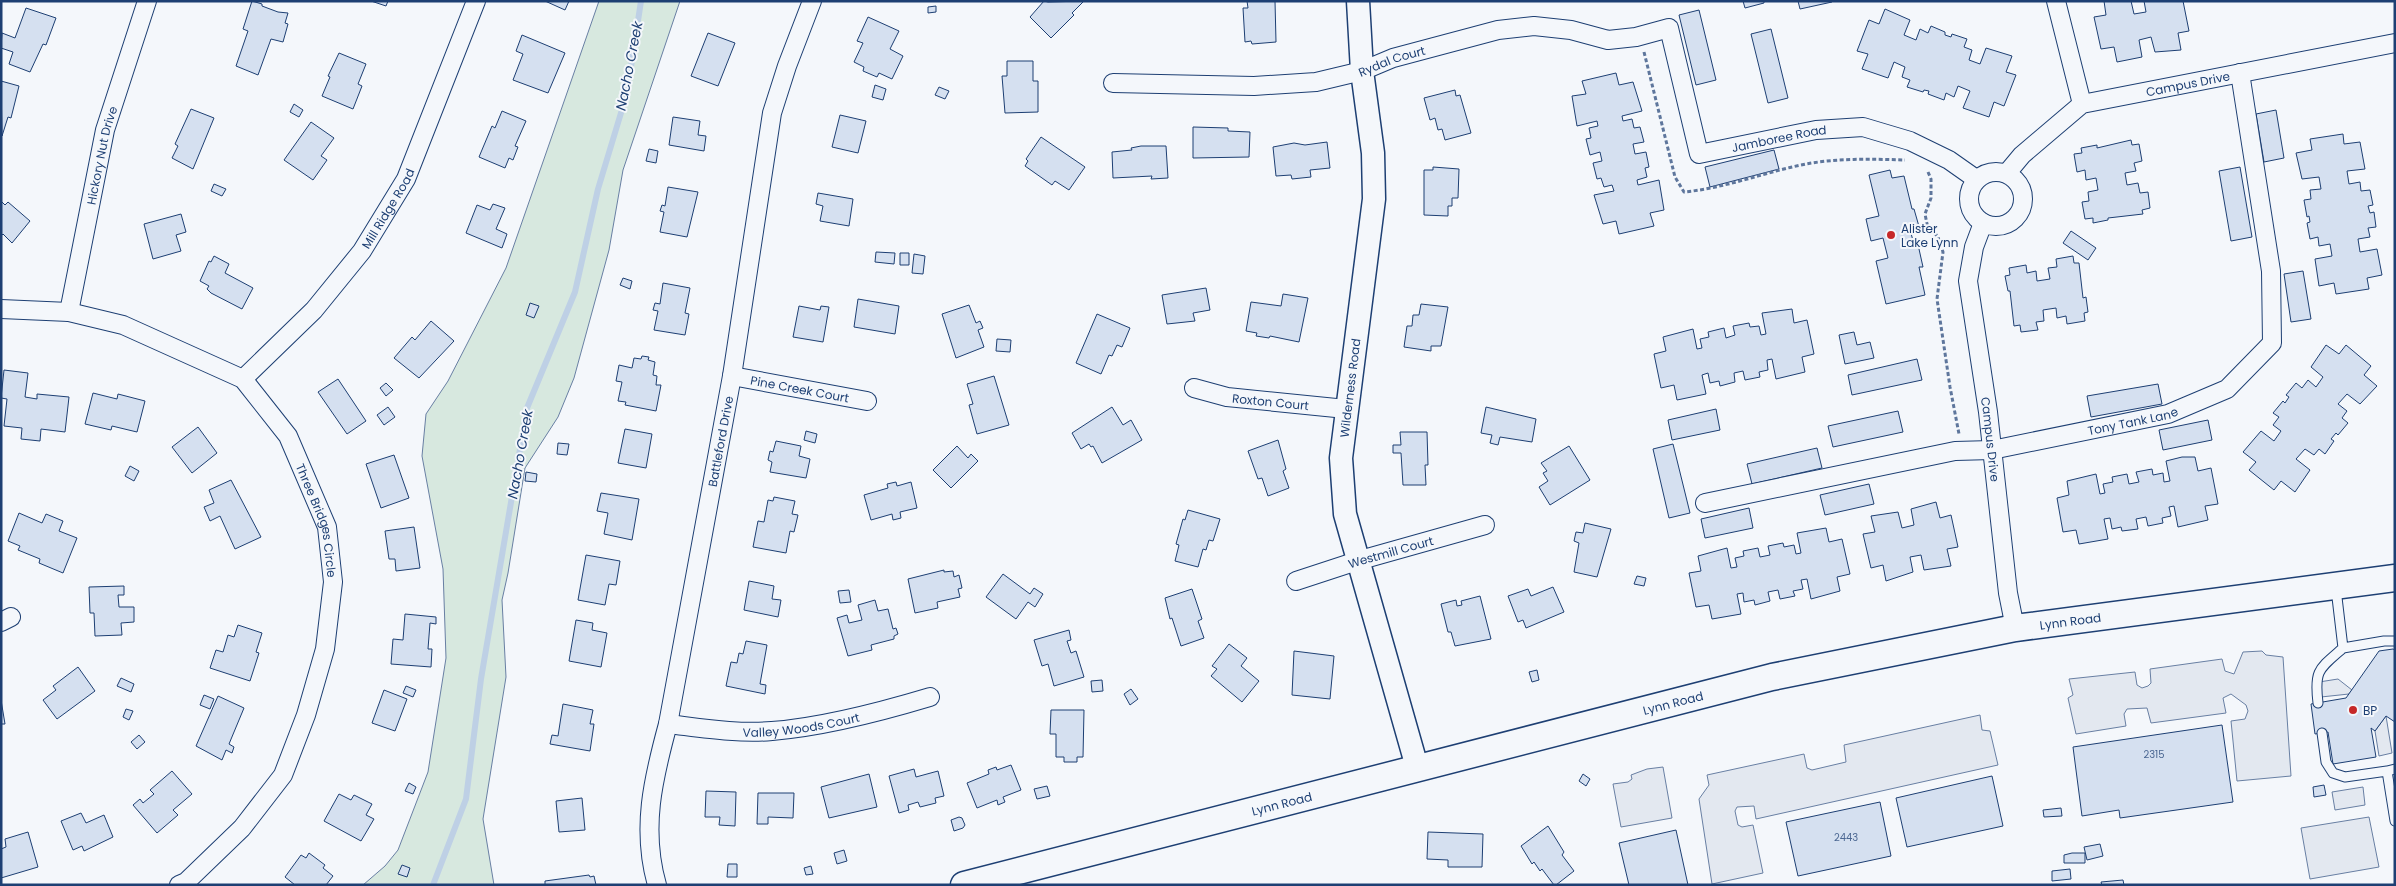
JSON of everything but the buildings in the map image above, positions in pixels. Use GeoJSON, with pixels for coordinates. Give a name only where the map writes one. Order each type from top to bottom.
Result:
{"type":"FeatureCollection","features":[{"type":"Feature","properties":{"kind":"main road","name":"Lynn Road"},"geometry":{"type":"LineString","coordinates":[[964,885],[1772,677],[2016,628],[2395,578]]}},
{"type":"Feature","properties":{"kind":"street","name":"Hickory Nut Drive"},"geometry":{"type":"LineString","coordinates":[[69,312],[105,130],[147,1]]}},
{"type":"Feature","properties":{"kind":"street","name":"Mill Ridge Road"},"geometry":{"type":"LineString","coordinates":[[243,379],[314,310],[362,252],[406,179],[476,1]]}},
{"type":"Feature","properties":{"kind":"street","name":"Battleford Drive"},"geometry":{"type":"LineString","coordinates":[[657,885],[653,869],[648,818],[656,770],[668,724],[732,376],[772,113],[787,66],[812,1]]}},
{"type":"Feature","properties":{"kind":"street","name":"Wilderness Road"},"geometry":{"type":"LineString","coordinates":[[1358,1],[1362,71],[1373,153],[1374,199],[1341,458],[1345,514],[1417,767]]}},
{"type":"Feature","properties":{"kind":"street"},"geometry":{"type":"LineString","coordinates":[[2056,1],[2082,104]]}},
{"type":"Feature","properties":{"kind":"street","name":"Rydal Court"},"geometry":{"type":"LineString","coordinates":[[1113,83],[1254,86],[1316,82],[1362,71],[1393,58],[1498,30],[1534,26],[1571,30],[1608,40],[1636,37],[1669,28]]}},
{"type":"Feature","properties":{"kind":"street","name":"Jamboree Road"},"geometry":{"type":"LineString","coordinates":[[1669,28],[1700,154],[1816,130],[1863,127],[1910,141],[1949,160],[1976,179]]}},
{"type":"Feature","properties":{"kind":"street","name":"Campus Drive"},"geometry":{"type":"LineString","coordinates":[[2007,174],[2022,155],[2082,104],[2395,43]]}},
{"type":"Feature","properties":{"kind":"street","name":"Tony Tank Lane"},"geometry":{"type":"LineString","coordinates":[[1704,503],[1955,451],[1992,450],[2168,414],[2227,390],[2272,343],[2272,270],[2240,73]]}},
{"type":"Feature","properties":{"kind":"street"},"geometry":{"type":"LineString","coordinates":[[1992,172],[2007,174],[2016,179],[2022,187],[2024,202],[2022,209],[2014,220],[2005,225],[1998,226],[1983,223],[1976,217],[1970,206],[1969,197],[1976,179],[1992,172]]}},
{"type":"Feature","properties":{"kind":"street","name":"Campus Drive"},"geometry":{"type":"LineString","coordinates":[[1983,223],[1974,247],[1968,281],[1992,450],[2008,593],[2016,628]]}},
{"type":"Feature","properties":{"kind":"street","name":"Three Bridges Circle"},"geometry":{"type":"LineString","coordinates":[[1,310],[69,312],[123,325],[243,379],[288,436],[326,527],[333,582],[326,649],[306,715],[283,775],[242,828],[186,882],[179,885]]}},
{"type":"Feature","properties":{"kind":"street","name":"Pine Creek Court"},"geometry":{"type":"LineString","coordinates":[[732,376],[868,401]]}},
{"type":"Feature","properties":{"kind":"street","name":"Roxton Court"},"geometry":{"type":"LineString","coordinates":[[1194,388],[1227,397],[1346,409]]}},
{"type":"Feature","properties":{"kind":"street","name":"Westmill Court"},"geometry":{"type":"LineString","coordinates":[[1296,581],[1357,561],[1485,524]]}},
{"type":"Feature","properties":{"kind":"street","name":"Valley Woods Court"},"geometry":{"type":"LineString","coordinates":[[668,724],[713,730],[772,731],[873,714],[930,697]]}},
{"type":"Feature","properties":{"kind":"lane"},"geometry":{"type":"LineString","coordinates":[[2335,585],[2343,648]]}},
{"type":"Feature","properties":{"kind":"lane"},"geometry":{"type":"LineString","coordinates":[[2318,703],[2315,681],[2317,674],[2343,648],[2395,641]]}},
{"type":"Feature","properties":{"kind":"lane"},"geometry":{"type":"LineString","coordinates":[[2322,733],[2326,762],[2333,773],[2345,777],[2391,770],[2395,821]]}},
{"type":"Feature","properties":{"kind":"path"},"geometry":{"type":"LineString","coordinates":[[1644,52],[1675,177],[1684,192],[1706,190],[1807,164],[1839,160],[1912,161]]}},
{"type":"Feature","properties":{"kind":"path"},"geometry":{"type":"LineString","coordinates":[[1925,164],[1931,179],[1931,198],[1925,214],[1927,224],[1938,237],[1943,252],[1938,299],[1950,387],[1960,439]]}},
{"type":"Feature","properties":{"kind":"shaded area"},"geometry":{"type":"Polygon","coordinates":[[[599,1],[680,1],[623,170],[609,250],[574,378],[558,417],[525,468],[502,600],[506,677],[483,819],[494,885],[363,885],[385,866],[398,850],[428,772],[446,658],[443,569],[422,456],[426,414],[448,381],[506,268],[599,1]]]}},
{"type":"Feature","properties":{"kind":"shaded area"},"geometry":{"type":"Polygon","coordinates":[[[2262,651],[2266,655],[2283,657],[2291,776],[2237,781],[2231,721],[2245,719],[2248,711],[2246,705],[2231,694],[2223,698],[2226,713],[2151,723],[2147,708],[2127,709],[2124,714],[2126,726],[2076,734],[2068,698],[2073,695],[2069,679],[2135,672],[2137,685],[2142,688],[2151,683],[2150,669],[2222,659],[2225,671],[2234,674],[2243,652],[2262,651]]]}},
{"type":"Feature","properties":{"kind":"shaded area"},"geometry":{"type":"Polygon","coordinates":[[[2338,679],[2352,690],[2349,694],[2321,697],[2319,682],[2338,679]]]}},
{"type":"Feature","properties":{"kind":"shaded area"},"geometry":{"type":"Polygon","coordinates":[[[1980,715],[1982,730],[1990,731],[1998,765],[1756,819],[1754,806],[1737,807],[1735,811],[1738,825],[1742,827],[1753,825],[1763,873],[1712,884],[1699,799],[1709,785],[1707,775],[1804,754],[1807,768],[1812,770],[1846,762],[1844,745],[1980,715]]]}},
{"type":"Feature","properties":{"kind":"shaded area"},"geometry":{"type":"Polygon","coordinates":[[[2386,716],[2392,753],[2379,756],[2375,731],[2386,716]]]}},
{"type":"Feature","properties":{"kind":"shaded area"},"geometry":{"type":"Polygon","coordinates":[[[1663,767],[1672,818],[1621,827],[1613,784],[1628,782],[1632,779],[1631,775],[1647,769],[1663,767]]]}},
{"type":"Feature","properties":{"kind":"shaded area"},"geometry":{"type":"Polygon","coordinates":[[[2363,787],[2365,805],[2335,810],[2332,792],[2363,787]]]}},
{"type":"Feature","properties":{"kind":"shaded area"},"geometry":{"type":"Polygon","coordinates":[[[2369,817],[2379,867],[2310,879],[2301,828],[2369,817]]]}},
{"type":"Feature","properties":{"kind":"waterway","name":"Nacho Creek"},"geometry":{"type":"LineString","coordinates":[[433,885],[466,799],[481,679],[527,408],[575,292],[598,189],[627,93],[641,1]]}},
{"type":"Feature","properties":{"kind":"place","name":"Alister Lake Lynn"},"geometry":{"type":"Point","coordinates":[1891,235]}},
{"type":"Feature","properties":{"kind":"place","name":"BP"},"geometry":{"type":"Point","coordinates":[2353,710]}}]}
